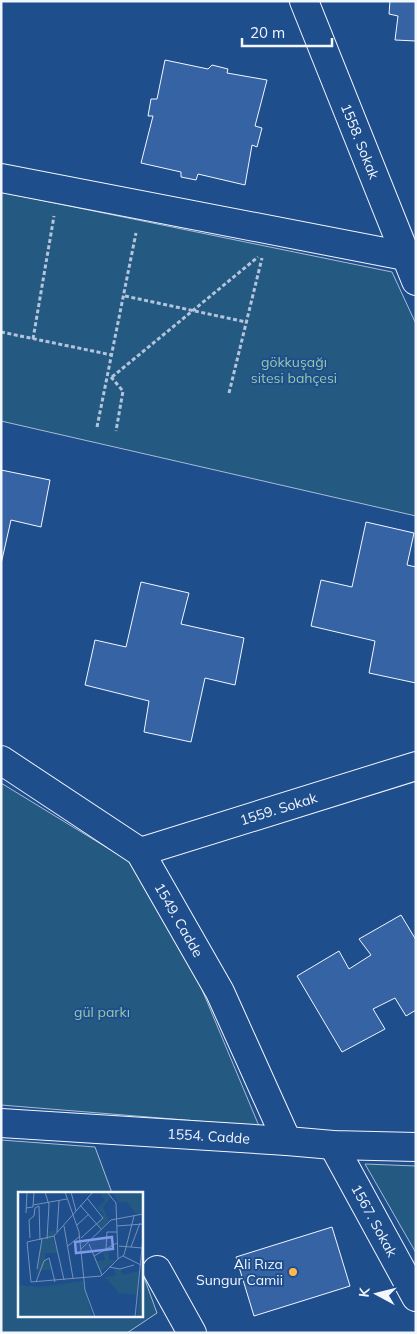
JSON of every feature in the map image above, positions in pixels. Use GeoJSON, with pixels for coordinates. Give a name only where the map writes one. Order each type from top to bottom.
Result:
{"type":"FeatureCollection","features":[{"type":"Feature","properties":{"kind":"street","name":"1558. Sokak"},"geometry":{"type":"LineString","coordinates":[[304,1],[416,282]]}},
{"type":"Feature","properties":{"kind":"street"},"geometry":{"type":"LineString","coordinates":[[1,178],[405,256]]}},
{"type":"Feature","properties":{"kind":"street","name":"1549. Cadde"},"geometry":{"type":"LineString","coordinates":[[1,760],[140,852],[220,992],[287,1141]]}},
{"type":"Feature","properties":{"kind":"street","name":"1559. Sokak"},"geometry":{"type":"LineString","coordinates":[[140,852],[416,766]]}},
{"type":"Feature","properties":{"kind":"street","name":"1554. Cadde"},"geometry":{"type":"LineString","coordinates":[[1,1123],[287,1141],[333,1146],[416,1147]]}},
{"type":"Feature","properties":{"kind":"street","name":"1567. Sokak"},"geometry":{"type":"LineString","coordinates":[[333,1146],[416,1297]]}},
{"type":"Feature","properties":{"kind":"street"},"geometry":{"type":"LineString","coordinates":[[157,1270],[192,1333]]}},
{"type":"Feature","properties":{"kind":"path"},"geometry":{"type":"LineString","coordinates":[[33,339],[58,189]]}},
{"type":"Feature","properties":{"kind":"path"},"geometry":{"type":"LineString","coordinates":[[97,427],[110,375],[112,355],[141,205]]}},
{"type":"Feature","properties":{"kind":"path"},"geometry":{"type":"LineString","coordinates":[[110,375],[192,312],[263,253],[229,393]]}},
{"type":"Feature","properties":{"kind":"path"},"geometry":{"type":"LineString","coordinates":[[124,296],[246,322]]}},
{"type":"Feature","properties":{"kind":"path"},"geometry":{"type":"LineString","coordinates":[[1,332],[112,355]]}},
{"type":"Feature","properties":{"kind":"path"},"geometry":{"type":"LineString","coordinates":[[110,375],[123,391],[116,431]]}},
{"type":"Feature","properties":{"kind":"green space","name":"gökkuşağı sitesi bahçesi"},"geometry":{"type":"Polygon","coordinates":[[[1,192],[392,272],[416,324],[416,516],[1,421],[1,192]]]}},
{"type":"Feature","properties":{"kind":"green space","name":"gül parkı"},"geometry":{"type":"Polygon","coordinates":[[[1,783],[155,877],[259,1126],[1,1105],[1,783]]]}},
{"type":"Feature","properties":{"kind":"green space"},"geometry":{"type":"Polygon","coordinates":[[[1,1140],[95,1147],[112,1192],[18,1192],[18,1316],[142,1316],[142,1272],[157,1313],[127,1333],[1,1333],[1,1140]]]}},
{"type":"Feature","properties":{"kind":"green space"},"geometry":{"type":"Polygon","coordinates":[[[365,1164],[416,1166],[416,1253],[365,1164]]]}},
{"type":"Feature","properties":{"kind":"building"},"geometry":{"type":"Polygon","coordinates":[[[390,1],[416,1],[416,41],[395,40],[398,16],[389,14],[390,1]]]}},
{"type":"Feature","properties":{"kind":"building"},"geometry":{"type":"Polygon","coordinates":[[[165,60],[208,69],[212,65],[228,69],[227,73],[267,80],[255,126],[262,128],[257,147],[252,145],[245,185],[198,174],[196,180],[181,177],[181,172],[141,163],[153,116],[148,116],[151,99],[157,99],[165,60]]]}},
{"type":"Feature","properties":{"kind":"building"},"geometry":{"type":"Polygon","coordinates":[[[1,470],[50,480],[41,527],[11,520],[1,564],[1,470]]]}},
{"type":"Feature","properties":{"kind":"building"},"geometry":{"type":"Polygon","coordinates":[[[366,522],[414,533],[407,565],[416,567],[416,683],[369,673],[375,641],[311,626],[321,580],[352,587],[366,522]]]}},
{"type":"Feature","properties":{"kind":"building"},"geometry":{"type":"Polygon","coordinates":[[[141,582],[189,593],[181,624],[244,638],[235,685],[205,678],[191,742],[144,732],[149,701],[85,685],[95,640],[126,647],[141,582]]]}},
{"type":"Feature","properties":{"kind":"building"},"geometry":{"type":"Polygon","coordinates":[[[401,915],[416,940],[416,1010],[406,1016],[395,998],[373,1009],[385,1029],[342,1052],[297,976],[339,951],[349,969],[371,955],[359,939],[401,915]]]}},
{"type":"Feature","properties":{"kind":"building","name":"Ali Rıza Sungur Camii"},"geometry":{"type":"Polygon","coordinates":[[[332,1227],[350,1286],[254,1316],[236,1257],[332,1227]]]}},
{"type":"Feature","properties":{"kind":"place","name":"Ali Rıza Sungur Camii"},"geometry":{"type":"Point","coordinates":[293,1272]}}]}
